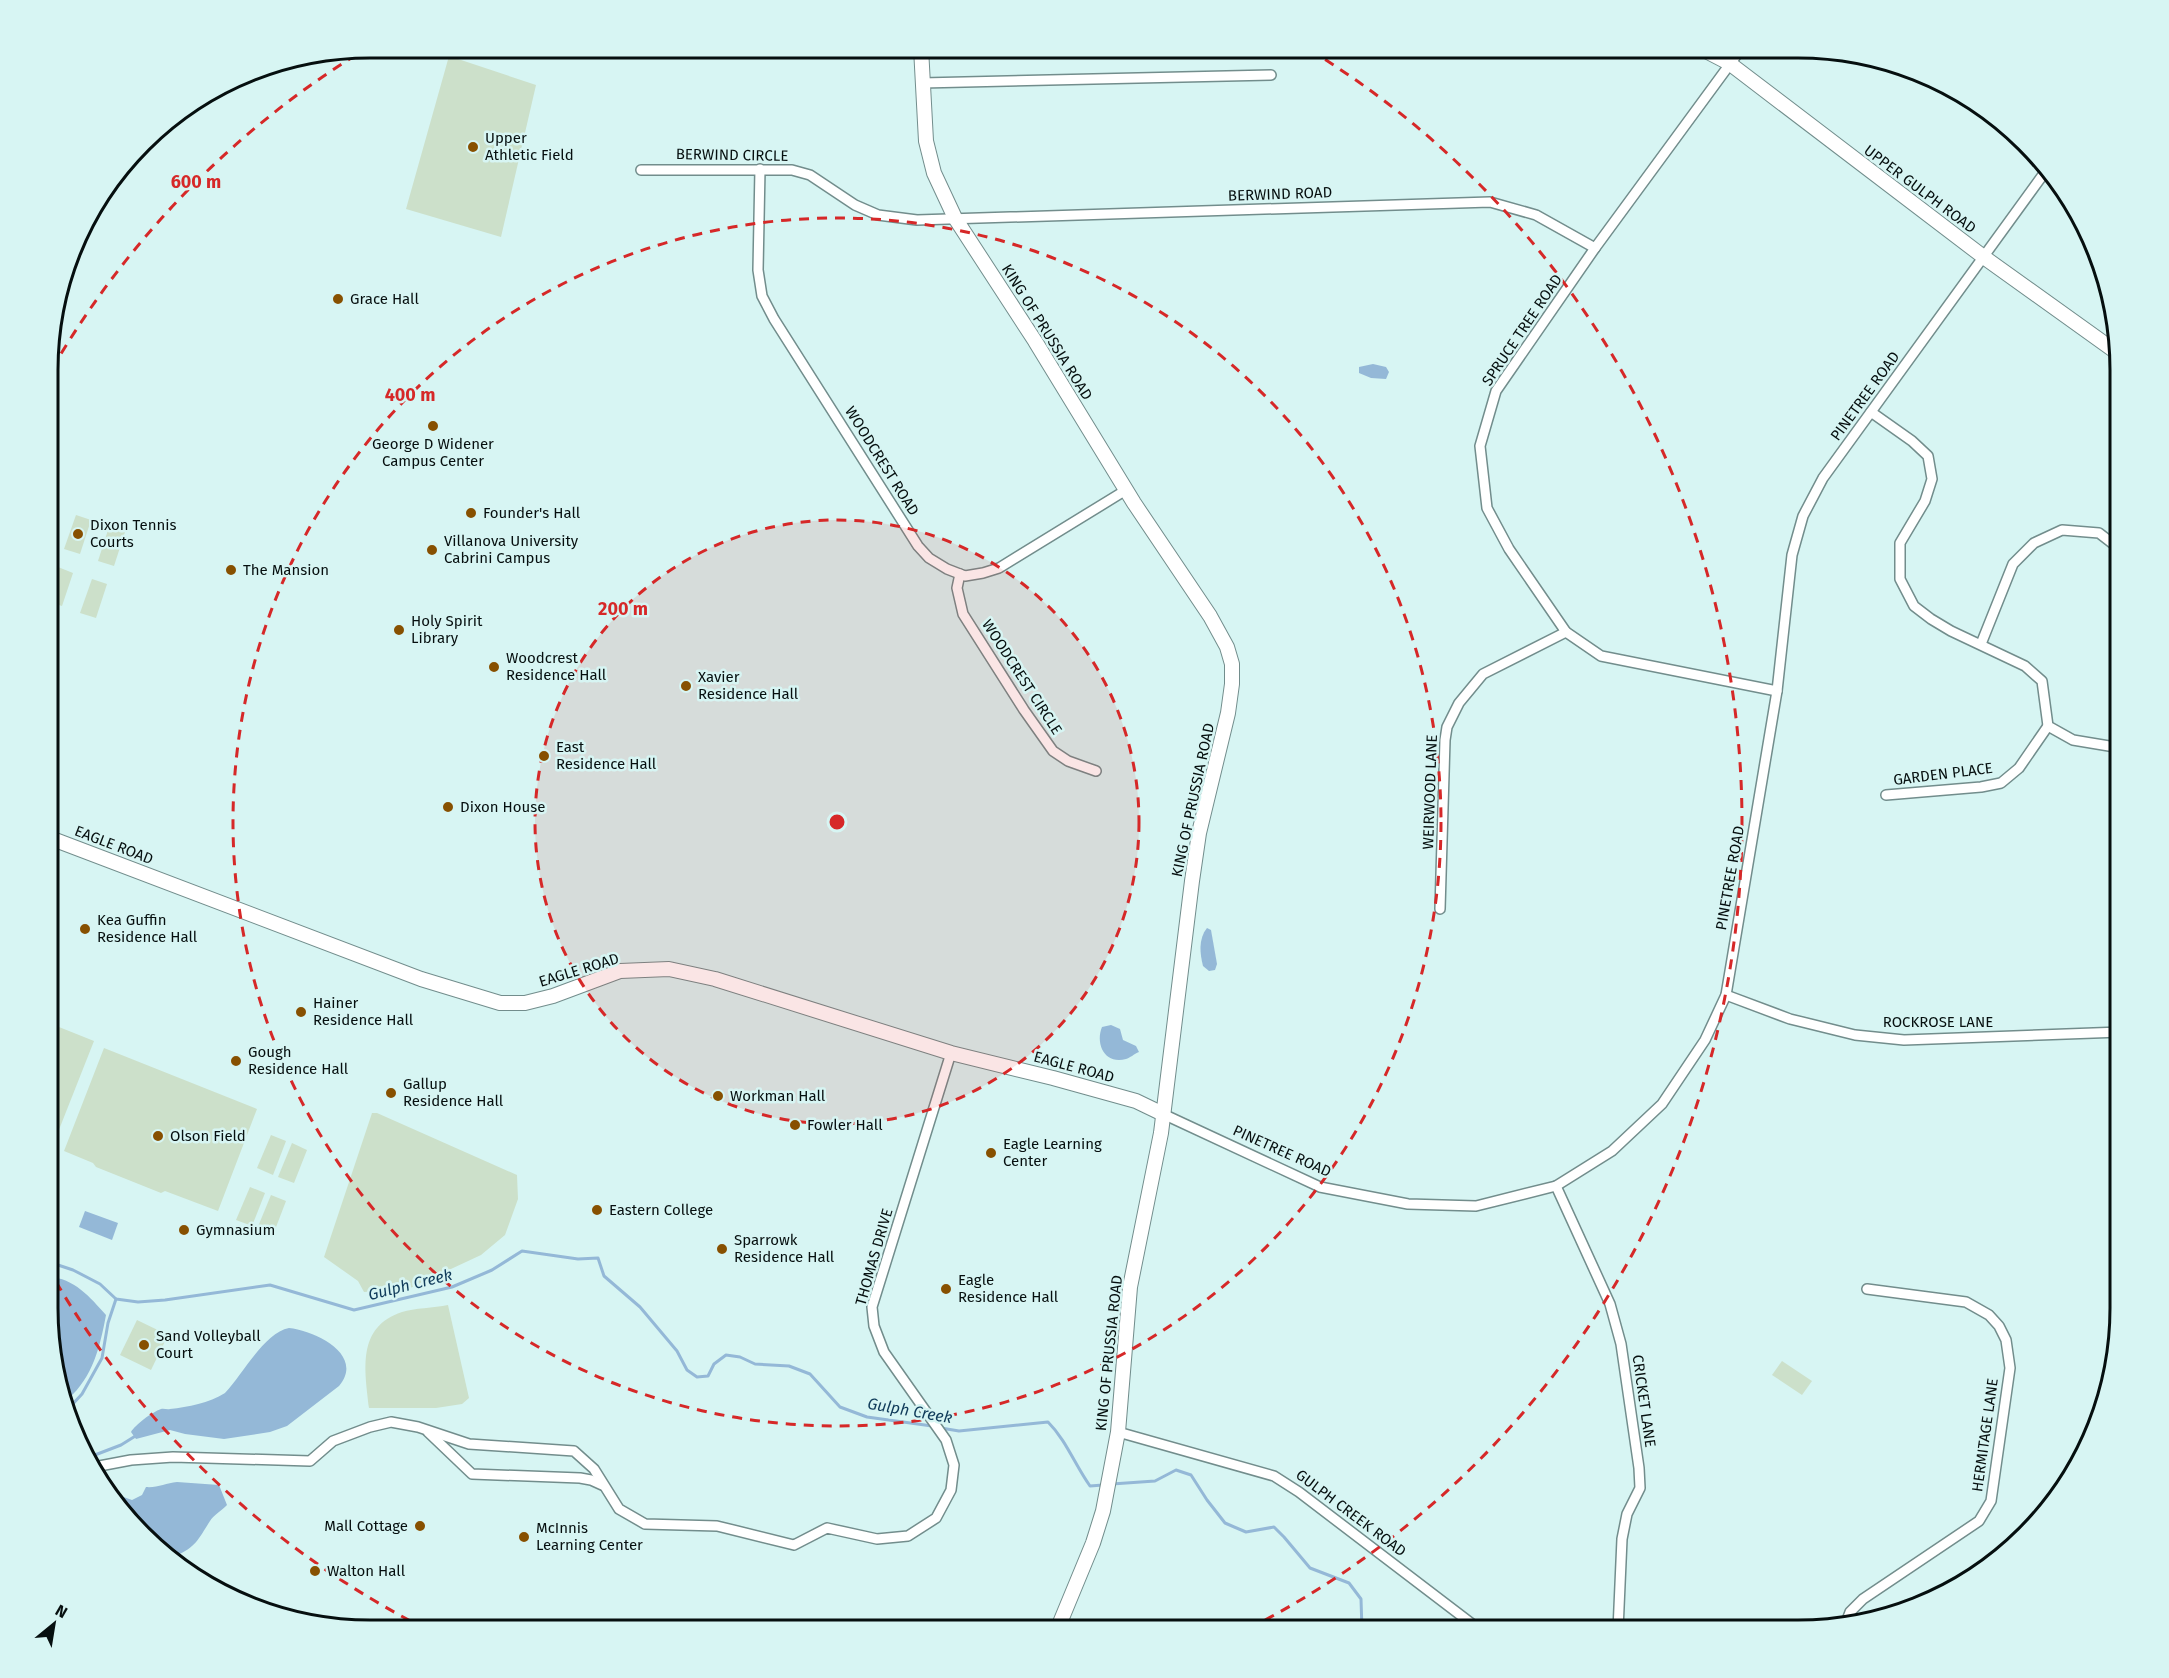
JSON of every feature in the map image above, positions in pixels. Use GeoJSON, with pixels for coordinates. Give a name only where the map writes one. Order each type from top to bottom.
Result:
{"type":"FeatureCollection","features":[{"type":"Feature","properties":{"kind":"street","name":"KING OF PRUSSIA ROAD"},"geometry":{"type":"LineString","coordinates":[[921,58],[926,141],[934,173],[955,218],[1035,341],[1126,490],[1220,633],[1232,664],[1228,713],[1199,833],[1161,1133],[1130,1287],[1118,1432],[1108,1491],[1082,1573],[1061,1620]]}},
{"type":"Feature","properties":{"kind":"street","name":"UPPER GULPH ROAD"},"geometry":{"type":"LineString","coordinates":[[1719,58],[1729,63],[1984,258],[2110,347]]}},
{"type":"Feature","properties":{"kind":"street","name":"SPRUCE TREE ROAD"},"geometry":{"type":"LineString","coordinates":[[1733,58],[1496,391],[1480,446],[1487,508],[1509,549],[1566,632],[1601,656],[1777,691]]}},
{"type":"Feature","properties":{"kind":"street"},"geometry":{"type":"LineString","coordinates":[[922,83],[1271,75]]}},
{"type":"Feature","properties":{"kind":"street","name":"WOODCREST ROAD"},"geometry":{"type":"LineString","coordinates":[[760,169],[758,270],[762,296],[774,319],[918,546],[929,558],[960,574]]}},
{"type":"Feature","properties":{"kind":"street","name":"BERWIND CIRCLE"},"geometry":{"type":"LineString","coordinates":[[641,170],[792,170],[810,175],[855,205],[878,215],[917,220],[955,218]]}},
{"type":"Feature","properties":{"kind":"street","name":"PINETREE ROAD"},"geometry":{"type":"LineString","coordinates":[[1163,1114],[1320,1187],[1408,1204],[1476,1206],[1556,1186],[1612,1151],[1662,1104],[1705,1040],[1726,994],[1777,691],[1792,555],[1803,516],[1823,478],[2042,176]]}},
{"type":"Feature","properties":{"kind":"street","name":"BERWIND ROAD"},"geometry":{"type":"LineString","coordinates":[[955,218],[1490,202],[1536,215],[1596,248]]}},
{"type":"Feature","properties":{"kind":"street"},"geometry":{"type":"LineString","coordinates":[[1871,412],[1912,441],[1928,456],[1932,479],[1925,501],[1900,543],[1900,579],[1914,606],[1931,619],[2025,666],[2042,681],[2048,726],[2073,740],[2110,746]]}},
{"type":"Feature","properties":{"kind":"street"},"geometry":{"type":"LineString","coordinates":[[960,574],[965,576],[999,568],[1126,490]]}},
{"type":"Feature","properties":{"kind":"street"},"geometry":{"type":"LineString","coordinates":[[1981,644],[2013,564],[2034,543],[2061,530],[2100,533],[2110,541]]}},
{"type":"Feature","properties":{"kind":"street","name":"WOODCREST CIRCLE"},"geometry":{"type":"LineString","coordinates":[[960,574],[957,588],[963,614],[1023,710],[1053,751],[1068,761],[1096,771]]}},
{"type":"Feature","properties":{"kind":"street","name":"WEIRWOOD LANE"},"geometry":{"type":"LineString","coordinates":[[1440,909],[1447,727],[1459,703],[1483,674],[1566,632]]}},
{"type":"Feature","properties":{"kind":"street","name":"GARDEN PLACE"},"geometry":{"type":"LineString","coordinates":[[1886,795],[1981,787],[2001,783],[2019,768],[2048,726]]}},
{"type":"Feature","properties":{"kind":"street","name":"EAGLE ROAD"},"geometry":{"type":"LineString","coordinates":[[58,841],[421,979],[500,1003],[525,1003],[553,996],[620,971],[669,969],[715,979],[951,1053],[1136,1101],[1163,1114]]}},
{"type":"Feature","properties":{"kind":"street","name":"ROCKROSE LANE"},"geometry":{"type":"LineString","coordinates":[[1726,994],[1790,1019],[1856,1035],[1904,1040],[2110,1032]]}},
{"type":"Feature","properties":{"kind":"street","name":"THOMAS DRIVE"},"geometry":{"type":"LineString","coordinates":[[102,1466],[173,1456],[310,1461],[333,1441],[391,1422],[426,1430],[469,1444],[574,1451],[594,1469],[619,1509],[645,1524],[717,1526],[794,1545],[827,1528],[877,1539],[908,1536],[936,1518],[951,1490],[954,1465],[946,1440],[884,1352],[874,1326],[872,1307],[951,1053]]}},
{"type":"Feature","properties":{"kind":"street","name":"CRICKET LANE"},"geometry":{"type":"LineString","coordinates":[[1556,1186],[1612,1314],[1621,1344],[1639,1468],[1640,1488],[1628,1514],[1622,1539],[1618,1620]]}},
{"type":"Feature","properties":{"kind":"street","name":"HERMITAGE LANE"},"geometry":{"type":"LineString","coordinates":[[1849,1616],[1863,1599],[1979,1521],[1990,1501],[2010,1368],[2006,1340],[1999,1326],[1989,1315],[1977,1308],[1966,1302],[1867,1289]]}},
{"type":"Feature","properties":{"kind":"street"},"geometry":{"type":"LineString","coordinates":[[426,1430],[472,1474],[580,1478],[602,1485]]}},
{"type":"Feature","properties":{"kind":"street","name":"GULPH CREEK ROAD"},"geometry":{"type":"LineString","coordinates":[[1118,1432],[1274,1476],[1299,1492],[1467,1620]]}},
{"type":"Feature","properties":{"kind":"green space","name":"Upper Athletic Field"},"geometry":{"type":"Polygon","coordinates":[[[448,58],[455,58],[536,85],[501,237],[406,209],[448,58]]]}},
{"type":"Feature","properties":{"kind":"green space","name":"Dixon Tennis Courts"},"geometry":{"type":"Polygon","coordinates":[[[76,515],[91,520],[80,554],[64,549],[76,515]]]}},
{"type":"Feature","properties":{"kind":"green space","name":"Dixon Tennis Courts"},"geometry":{"type":"Polygon","coordinates":[[[109,527],[125,532],[114,566],[98,561],[109,527]]]}},
{"type":"Feature","properties":{"kind":"green space","name":"Dixon Tennis Courts"},"geometry":{"type":"Polygon","coordinates":[[[58,567],[73,573],[62,606],[58,605],[58,567]]]}},
{"type":"Feature","properties":{"kind":"green space","name":"Dixon Tennis Courts"},"geometry":{"type":"Polygon","coordinates":[[[92,579],[107,584],[96,618],[80,613],[92,579]]]}},
{"type":"Feature","properties":{"kind":"green space"},"geometry":{"type":"Polygon","coordinates":[[[58,1027],[94,1041],[58,1132],[58,1027]]]}},
{"type":"Feature","properties":{"kind":"green space","name":"Olson Field"},"geometry":{"type":"Polygon","coordinates":[[[104,1048],[257,1109],[218,1211],[165,1191],[161,1193],[96,1167],[93,1163],[64,1151],[104,1048]]]}},
{"type":"Feature","properties":{"kind":"green space"},"geometry":{"type":"Polygon","coordinates":[[[372,1113],[377,1113],[517,1175],[518,1199],[505,1235],[481,1255],[408,1289],[364,1292],[358,1281],[324,1257],[372,1113]]]}},
{"type":"Feature","properties":{"kind":"green space"},"geometry":{"type":"Polygon","coordinates":[[[271,1135],[286,1141],[273,1175],[257,1168],[271,1135]]]}},
{"type":"Feature","properties":{"kind":"green space"},"geometry":{"type":"Polygon","coordinates":[[[292,1143],[307,1150],[294,1183],[278,1177],[292,1143]]]}},
{"type":"Feature","properties":{"kind":"green space"},"geometry":{"type":"Polygon","coordinates":[[[250,1187],[265,1193],[252,1226],[236,1220],[250,1187]]]}},
{"type":"Feature","properties":{"kind":"green space"},"geometry":{"type":"Polygon","coordinates":[[[271,1195],[286,1201],[273,1235],[257,1229],[271,1195]]]}},
{"type":"Feature","properties":{"kind":"green space"},"geometry":{"type":"Polygon","coordinates":[[[448,1305],[469,1398],[462,1404],[436,1408],[369,1408],[366,1380],[367,1352],[370,1339],[377,1328],[387,1319],[402,1312],[448,1305]]]}},
{"type":"Feature","properties":{"kind":"green space","name":"Sand Volleyball Court"},"geometry":{"type":"Polygon","coordinates":[[[137,1320],[168,1335],[151,1370],[120,1355],[137,1320]]]}},
{"type":"Feature","properties":{"kind":"green space"},"geometry":{"type":"Polygon","coordinates":[[[1782,1361],[1812,1381],[1802,1395],[1772,1375],[1782,1361]]]}},
{"type":"Feature","properties":{"kind":"water"},"geometry":{"type":"Polygon","coordinates":[[[1373,364],[1386,367],[1389,372],[1386,379],[1371,378],[1359,373],[1359,367],[1373,364]]]}},
{"type":"Feature","properties":{"kind":"water"},"geometry":{"type":"Polygon","coordinates":[[[1207,928],[1211,930],[1217,964],[1215,970],[1209,971],[1203,966],[1201,952],[1202,937],[1207,928]]]}},
{"type":"Feature","properties":{"kind":"water"},"geometry":{"type":"Polygon","coordinates":[[[1111,1025],[1120,1029],[1123,1040],[1136,1046],[1139,1052],[1119,1060],[1107,1056],[1101,1046],[1100,1034],[1102,1027],[1111,1025]]]}},
{"type":"Feature","properties":{"kind":"water"},"geometry":{"type":"Polygon","coordinates":[[[85,1211],[118,1223],[112,1240],[79,1227],[85,1211]]]}},
{"type":"Feature","properties":{"kind":"water"},"geometry":{"type":"Polygon","coordinates":[[[58,1278],[88,1295],[106,1315],[94,1361],[71,1396],[64,1368],[59,1328],[58,1278]]]}},
{"type":"Feature","properties":{"kind":"water"},"geometry":{"type":"Polygon","coordinates":[[[289,1328],[324,1339],[342,1355],[346,1364],[345,1375],[339,1386],[287,1426],[270,1432],[224,1439],[170,1430],[136,1439],[131,1432],[144,1419],[161,1409],[198,1404],[225,1393],[254,1355],[280,1331],[289,1328]]]}},
{"type":"Feature","properties":{"kind":"water"},"geometry":{"type":"Polygon","coordinates":[[[177,1482],[219,1485],[227,1505],[211,1519],[195,1544],[180,1554],[150,1528],[123,1497],[132,1500],[142,1495],[146,1487],[177,1482]]]}},
{"type":"Feature","properties":{"kind":"waterway","name":"Gulph Creek"},"geometry":{"type":"LineString","coordinates":[[58,1265],[100,1284],[116,1299],[138,1302],[165,1300],[270,1285],[354,1310],[452,1287],[492,1270],[522,1251],[578,1259],[598,1258],[604,1276],[640,1307],[677,1351],[687,1370],[697,1377],[708,1376],[714,1364],[726,1355],[740,1357],[755,1364],[789,1366],[810,1374],[840,1407],[867,1417],[932,1426]]}},
{"type":"Feature","properties":{"kind":"waterway"},"geometry":{"type":"LineString","coordinates":[[74,1403],[82,1394],[102,1358],[108,1323],[116,1299]]}},
{"type":"Feature","properties":{"kind":"waterway","name":"Gulph Creek"},"geometry":{"type":"LineString","coordinates":[[941,1428],[959,1431],[1048,1422],[1060,1437],[1090,1486],[1103,1485]]}},
{"type":"Feature","properties":{"kind":"waterway"},"geometry":{"type":"LineString","coordinates":[[96,1455],[121,1445],[137,1435]]}},
{"type":"Feature","properties":{"kind":"waterway","name":"Gulph Creek"},"geometry":{"type":"LineString","coordinates":[[1112,1484],[1155,1481],[1176,1470],[1191,1475],[1225,1523],[1246,1532],[1274,1527],[1310,1568],[1349,1583],[1361,1599],[1362,1620]]}},
{"type":"Feature","properties":{"kind":"place","name":"Upper Athletic Field"},"geometry":{"type":"Point","coordinates":[473,147]}},
{"type":"Feature","properties":{"kind":"place","name":"Grace Hall"},"geometry":{"type":"Point","coordinates":[338,299]}},
{"type":"Feature","properties":{"kind":"place","name":"George D Widener Campus Center"},"geometry":{"type":"Point","coordinates":[433,426]}},
{"type":"Feature","properties":{"kind":"place","name":"Founder's Hall"},"geometry":{"type":"Point","coordinates":[471,513]}},
{"type":"Feature","properties":{"kind":"place","name":"Dixon Tennis Courts"},"geometry":{"type":"Point","coordinates":[78,534]}},
{"type":"Feature","properties":{"kind":"place","name":"Villanova University Cabrini Campus"},"geometry":{"type":"Point","coordinates":[432,550]}},
{"type":"Feature","properties":{"kind":"place","name":"The Mansion"},"geometry":{"type":"Point","coordinates":[231,570]}},
{"type":"Feature","properties":{"kind":"place","name":"Holy Spirit Library"},"geometry":{"type":"Point","coordinates":[399,630]}},
{"type":"Feature","properties":{"kind":"place","name":"Woodcrest Residence Hall"},"geometry":{"type":"Point","coordinates":[494,667]}},
{"type":"Feature","properties":{"kind":"place","name":"Xavier Residence Hall"},"geometry":{"type":"Point","coordinates":[686,686]}},
{"type":"Feature","properties":{"kind":"place","name":"East Residence Hall"},"geometry":{"type":"Point","coordinates":[544,756]}},
{"type":"Feature","properties":{"kind":"place","name":"Dixon House"},"geometry":{"type":"Point","coordinates":[448,807]}},
{"type":"Feature","properties":{"kind":"place","name":"Kea Guffin Residence Hall"},"geometry":{"type":"Point","coordinates":[85,929]}},
{"type":"Feature","properties":{"kind":"place","name":"Hainer Residence Hall"},"geometry":{"type":"Point","coordinates":[301,1012]}},
{"type":"Feature","properties":{"kind":"place","name":"Gough Residence Hall"},"geometry":{"type":"Point","coordinates":[236,1061]}},
{"type":"Feature","properties":{"kind":"place","name":"Gallup Residence Hall"},"geometry":{"type":"Point","coordinates":[391,1093]}},
{"type":"Feature","properties":{"kind":"place","name":"Workman Hall"},"geometry":{"type":"Point","coordinates":[718,1096]}},
{"type":"Feature","properties":{"kind":"place","name":"Fowler Hall"},"geometry":{"type":"Point","coordinates":[795,1125]}},
{"type":"Feature","properties":{"kind":"place","name":"Olson Field"},"geometry":{"type":"Point","coordinates":[158,1136]}},
{"type":"Feature","properties":{"kind":"place","name":"Eagle Learning Center"},"geometry":{"type":"Point","coordinates":[991,1153]}},
{"type":"Feature","properties":{"kind":"place","name":"Eastern College"},"geometry":{"type":"Point","coordinates":[597,1210]}},
{"type":"Feature","properties":{"kind":"place","name":"Gymnasium"},"geometry":{"type":"Point","coordinates":[184,1230]}},
{"type":"Feature","properties":{"kind":"place","name":"Sparrowk Residence Hall"},"geometry":{"type":"Point","coordinates":[722,1249]}},
{"type":"Feature","properties":{"kind":"place","name":"Eagle Residence Hall"},"geometry":{"type":"Point","coordinates":[946,1289]}},
{"type":"Feature","properties":{"kind":"place","name":"Sand Volleyball Court"},"geometry":{"type":"Point","coordinates":[144,1345]}},
{"type":"Feature","properties":{"kind":"place","name":"Mall Cottage"},"geometry":{"type":"Point","coordinates":[420,1526]}},
{"type":"Feature","properties":{"kind":"place","name":"McInnis Learning Center"},"geometry":{"type":"Point","coordinates":[524,1537]}},
{"type":"Feature","properties":{"kind":"place","name":"Walton Hall"},"geometry":{"type":"Point","coordinates":[315,1571]}}]}
